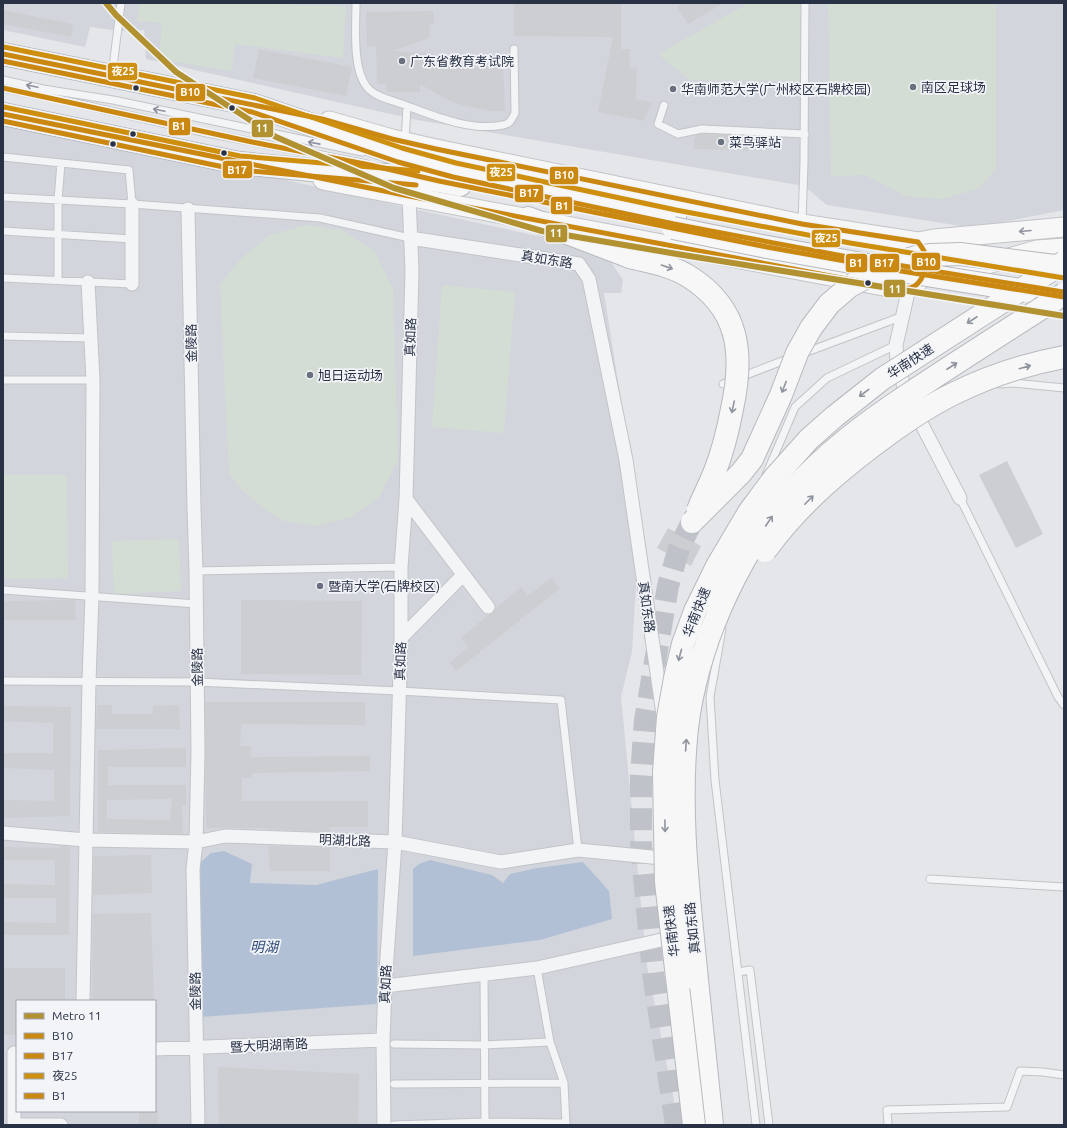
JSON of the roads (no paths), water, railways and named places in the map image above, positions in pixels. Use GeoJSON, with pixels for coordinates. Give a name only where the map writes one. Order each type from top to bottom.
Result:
{"type":"FeatureCollection","features":[{"type":"Feature","properties":{"kind":"highway"},"geometry":{"type":"LineString","coordinates":[[3,54],[254,106],[400,155],[437,173]]}},
{"type":"Feature","properties":{"kind":"highway"},"geometry":{"type":"LineString","coordinates":[[3,114],[239,163],[341,173],[387,175],[437,173],[674,222],[1064,285]]}},
{"type":"Feature","properties":{"kind":"highway"},"geometry":{"type":"LineString","coordinates":[[528,218],[630,257],[687,275],[698,283],[723,309],[737,340],[738,376],[729,427],[715,471],[692,522],[741,473],[752,459],[781,395],[797,353],[808,333],[829,304],[850,286],[888,266],[916,257],[931,255],[960,254],[1064,267]]}},
{"type":"Feature","properties":{"kind":"highway"},"geometry":{"type":"LineString","coordinates":[[674,222],[774,249],[895,270],[1064,296]]}},
{"type":"Feature","properties":{"kind":"highway","name":"华南快速"},"geometry":{"type":"LineString","coordinates":[[694,1125],[666,882],[664,772],[668,717],[675,678],[683,644],[695,611],[717,566],[749,512],[775,477],[809,439],[834,417],[888,375],[1064,261]]}},
{"type":"Feature","properties":{"kind":"highway","name":"华南快速"},"geometry":{"type":"LineString","coordinates":[[712,1125],[685,852],[684,818],[684,771],[688,726],[693,696],[711,629],[728,589],[745,558],[773,515],[808,474],[844,442],[888,407],[1064,296]]}},
{"type":"Feature","properties":{"kind":"highway"},"geometry":{"type":"LineString","coordinates":[[706,645],[746,578],[773,540],[818,492],[852,462],[906,422],[954,393],[1005,372],[1064,357]]}},
{"type":"Feature","properties":{"kind":"main road"},"geometry":{"type":"LineString","coordinates":[[254,106],[328,121],[404,142],[802,224],[918,242],[934,239],[1064,227]]}},
{"type":"Feature","properties":{"kind":"main road"},"geometry":{"type":"LineString","coordinates":[[239,163],[894,288],[917,281],[937,272],[973,268],[1037,250],[1064,248]]}},
{"type":"Feature","properties":{"kind":"main road"},"geometry":{"type":"LineString","coordinates":[[871,284],[886,276],[893,265],[892,253],[886,237]]}},
{"type":"Feature","properties":{"kind":"main road"},"geometry":{"type":"LineString","coordinates":[[917,281],[927,259],[918,242]]}},
{"type":"Feature","properties":{"kind":"street","name":"真如路"},"geometry":{"type":"LineString","coordinates":[[384,1125],[389,1042],[385,986],[395,842],[401,638],[401,567],[406,499],[412,271],[409,196]]}},
{"type":"Feature","properties":{"kind":"street"},"geometry":{"type":"LineString","coordinates":[[132,204],[132,284]]}},
{"type":"Feature","properties":{"kind":"street","name":"金陵路"},"geometry":{"type":"LineString","coordinates":[[188,208],[197,604],[198,752],[196,842],[193,869],[198,1125]]}},
{"type":"Feature","properties":{"kind":"street","name":"真如东路"},"geometry":{"type":"LineString","coordinates":[[410,238],[579,264],[589,279],[626,460],[685,861],[712,1125]]}},
{"type":"Feature","properties":{"kind":"street"},"geometry":{"type":"LineString","coordinates":[[917,281],[903,316],[896,345],[897,361],[904,387],[960,498]]}},
{"type":"Feature","properties":{"kind":"street"},"geometry":{"type":"LineString","coordinates":[[83,1000],[92,596],[93,380],[88,282]]}},
{"type":"Feature","properties":{"kind":"street"},"geometry":{"type":"LineString","coordinates":[[406,499],[488,607]]}},
{"type":"Feature","properties":{"kind":"street"},"geometry":{"type":"LineString","coordinates":[[401,638],[463,575]]}},
{"type":"Feature","properties":{"kind":"street","name":"明湖北路"},"geometry":{"type":"LineString","coordinates":[[3,833],[86,840],[196,842],[225,836],[395,842],[501,862],[578,850],[685,861]]}},
{"type":"Feature","properties":{"kind":"street"},"geometry":{"type":"LineString","coordinates":[[385,986],[537,968],[693,933]]}},
{"type":"Feature","properties":{"kind":"street","name":"暨大明湖南路"},"geometry":{"type":"LineString","coordinates":[[156,1050],[389,1042]]}},
{"type":"Feature","properties":{"kind":"street"},"geometry":{"type":"LineString","coordinates":[[11,1053],[14,1125],[61,1125]]}},
{"type":"Feature","properties":{"kind":"lane"},"geometry":{"type":"LineString","coordinates":[[112,77],[121,3]]}},
{"type":"Feature","properties":{"kind":"lane"},"geometry":{"type":"LineString","coordinates":[[356,3],[356,45],[359,72],[367,87],[380,96],[436,118],[457,123],[483,126],[504,125],[511,121],[515,113],[514,49]]}},
{"type":"Feature","properties":{"kind":"lane"},"geometry":{"type":"LineString","coordinates":[[802,224],[805,134],[805,3]]}},
{"type":"Feature","properties":{"kind":"lane"},"geometry":{"type":"LineString","coordinates":[[3,80],[49,90],[113,100],[338,148],[437,173]]}},
{"type":"Feature","properties":{"kind":"lane"},"geometry":{"type":"LineString","coordinates":[[3,88],[252,142],[370,165],[437,173]]}},
{"type":"Feature","properties":{"kind":"lane"},"geometry":{"type":"LineString","coordinates":[[404,142],[407,106]]}},
{"type":"Feature","properties":{"kind":"lane"},"geometry":{"type":"LineString","coordinates":[[664,106],[658,124],[678,134],[702,129],[805,134]]}},
{"type":"Feature","properties":{"kind":"lane"},"geometry":{"type":"LineString","coordinates":[[3,156],[129,170],[132,204]]}},
{"type":"Feature","properties":{"kind":"lane"},"geometry":{"type":"LineString","coordinates":[[58,280],[58,200],[62,163]]}},
{"type":"Feature","properties":{"kind":"lane"},"geometry":{"type":"LineString","coordinates":[[3,197],[132,204],[320,218],[410,238]]}},
{"type":"Feature","properties":{"kind":"lane"},"geometry":{"type":"LineString","coordinates":[[3,231],[132,239]]}},
{"type":"Feature","properties":{"kind":"lane"},"geometry":{"type":"LineString","coordinates":[[917,281],[1064,261]]}},
{"type":"Feature","properties":{"kind":"lane"},"geometry":{"type":"LineString","coordinates":[[3,278],[132,284]]}},
{"type":"Feature","properties":{"kind":"lane"},"geometry":{"type":"LineString","coordinates":[[723,384],[903,316]]}},
{"type":"Feature","properties":{"kind":"lane"},"geometry":{"type":"LineString","coordinates":[[3,336],[91,338]]}},
{"type":"Feature","properties":{"kind":"lane"},"geometry":{"type":"LineString","coordinates":[[740,542],[773,457],[796,406],[827,378],[896,345]]}},
{"type":"Feature","properties":{"kind":"lane"},"geometry":{"type":"LineString","coordinates":[[3,380],[93,380]]}},
{"type":"Feature","properties":{"kind":"lane"},"geometry":{"type":"LineString","coordinates":[[951,385],[1014,383],[1064,388]]}},
{"type":"Feature","properties":{"kind":"lane"},"geometry":{"type":"LineString","coordinates":[[904,387],[936,386]]}},
{"type":"Feature","properties":{"kind":"lane"},"geometry":{"type":"LineString","coordinates":[[960,498],[1058,697],[1064,705]]}},
{"type":"Feature","properties":{"kind":"lane"},"geometry":{"type":"LineString","coordinates":[[733,564],[710,698],[715,780],[756,1125]]}},
{"type":"Feature","properties":{"kind":"lane"},"geometry":{"type":"LineString","coordinates":[[196,571],[401,567]]}},
{"type":"Feature","properties":{"kind":"lane"},"geometry":{"type":"LineString","coordinates":[[3,590],[197,604]]}},
{"type":"Feature","properties":{"kind":"lane"},"geometry":{"type":"LineString","coordinates":[[3,682],[197,682],[399,690],[561,700],[578,850]]}},
{"type":"Feature","properties":{"kind":"lane"},"geometry":{"type":"LineString","coordinates":[[930,879],[1064,887]]}},
{"type":"Feature","properties":{"kind":"lane"},"geometry":{"type":"LineString","coordinates":[[394,1125],[566,1124],[564,1083],[550,1042],[537,968]]}},
{"type":"Feature","properties":{"kind":"lane"},"geometry":{"type":"LineString","coordinates":[[738,972],[750,970],[769,1125]]}},
{"type":"Feature","properties":{"kind":"lane"},"geometry":{"type":"LineString","coordinates":[[484,975],[485,1124]]}},
{"type":"Feature","properties":{"kind":"lane"},"geometry":{"type":"LineString","coordinates":[[389,1042],[484,1044],[550,1042]]}},
{"type":"Feature","properties":{"kind":"lane"},"geometry":{"type":"LineString","coordinates":[[888,1125],[887,1110],[1007,1107],[1020,1071],[1064,1074]]}},
{"type":"Feature","properties":{"kind":"lane"},"geometry":{"type":"LineString","coordinates":[[394,1084],[564,1083]]}},
{"type":"Feature","properties":{"kind":"water","name":"明湖"},"geometry":{"type":"Polygon","coordinates":[[[224,851],[252,864],[250,883],[316,885],[378,869],[377,1004],[200,1017],[200,863],[211,853],[224,851]]]}},
{"type":"Feature","properties":{"kind":"water"},"geometry":{"type":"Polygon","coordinates":[[[430,860],[492,875],[503,883],[510,874],[537,868],[583,862],[609,891],[612,919],[540,940],[413,956],[413,869],[419,864],[430,860]]]}},
{"type":"Feature","properties":{"kind":"tunnel"},"geometry":{"type":"LineString","coordinates":[[676,1125],[653,973],[641,844],[641,776],[645,720],[668,586],[679,548],[692,522]]}},
{"type":"Feature","properties":{"kind":"metro line","name":"11"},"geometry":{"type":"LineString","coordinates":[[106,3],[116,15],[176,72],[276,137],[394,188],[542,231],[1064,316]]}},
{"type":"Feature","properties":{"kind":"place","name":"广东省教育考试院"},"geometry":{"type":"Point","coordinates":[402,61]}},
{"type":"Feature","properties":{"kind":"place","name":"南区足球场"},"geometry":{"type":"Point","coordinates":[913,87]}},
{"type":"Feature","properties":{"kind":"place","name":"华南师范大学(广州校区石牌校园)"},"geometry":{"type":"Point","coordinates":[673,89]}},
{"type":"Feature","properties":{"kind":"place","name":"菜鸟驿站"},"geometry":{"type":"Point","coordinates":[721,142]}},
{"type":"Feature","properties":{"kind":"place","name":"旭日运动场"},"geometry":{"type":"Point","coordinates":[310,375]}},
{"type":"Feature","properties":{"kind":"place","name":"暨南大学(石牌校区)"},"geometry":{"type":"Point","coordinates":[320,586]}}]}
